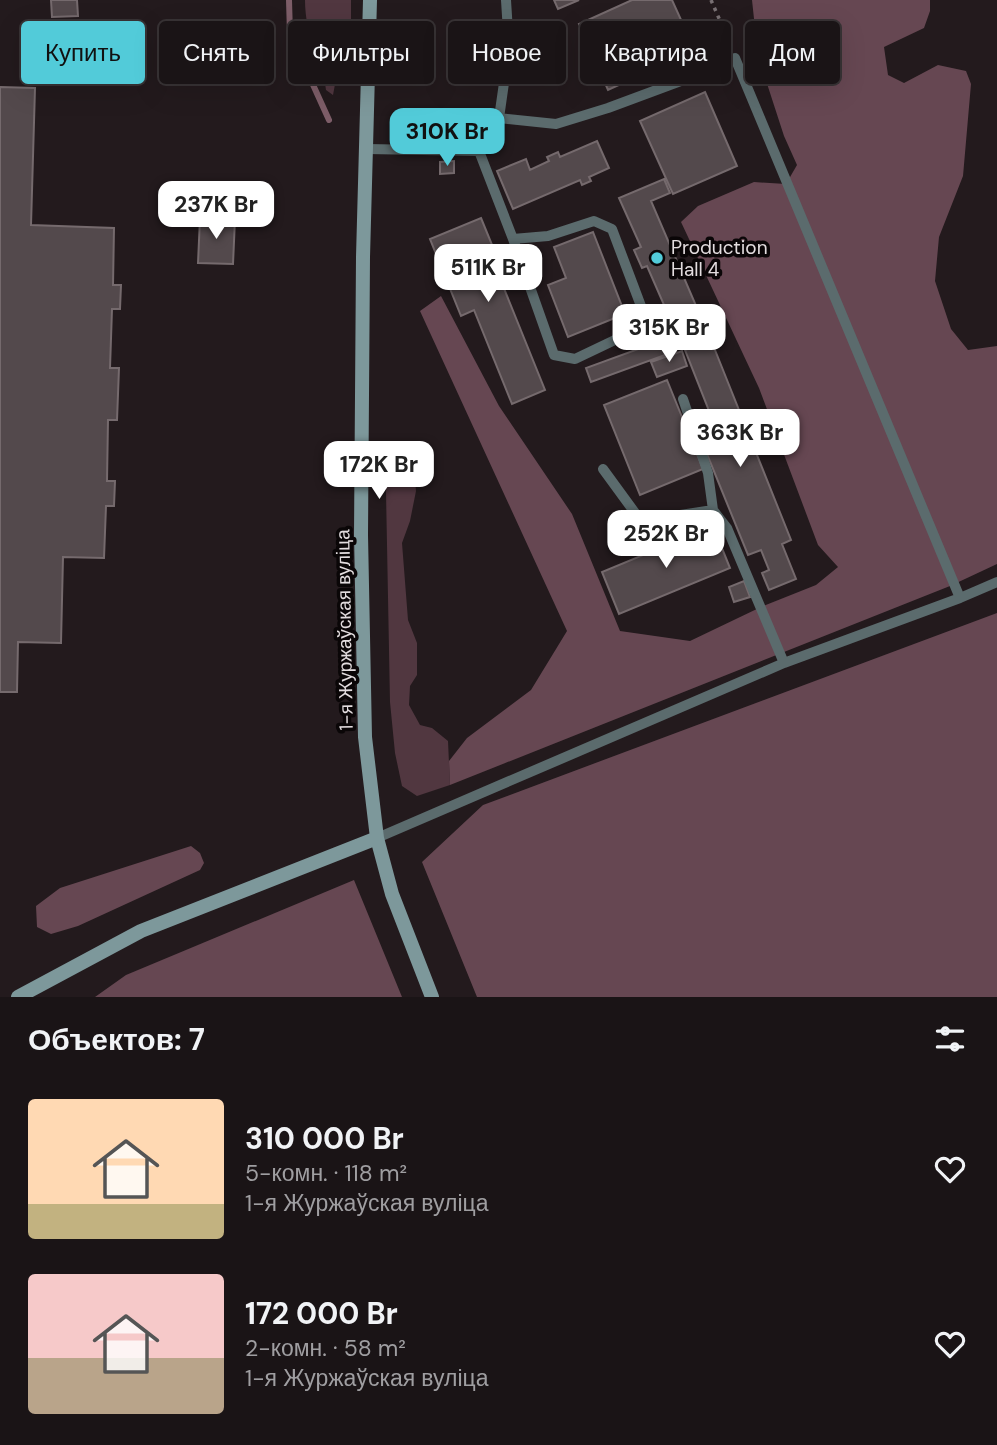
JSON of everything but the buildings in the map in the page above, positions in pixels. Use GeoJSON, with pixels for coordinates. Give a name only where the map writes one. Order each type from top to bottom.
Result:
{"type":"FeatureCollection","features":[{"type":"Feature","properties":{"kind":"street","name":"1-я Журжаўская вуліца"},"geometry":{"type":"LineString","coordinates":[[370,0],[363,257],[361,549],[365,737],[377,838],[392,894],[432,997]]}},
{"type":"Feature","properties":{"kind":"street"},"geometry":{"type":"LineString","coordinates":[[18,997],[141,931],[377,838]]}},
{"type":"Feature","properties":{"kind":"lane"},"geometry":{"type":"LineString","coordinates":[[479,151],[499,118],[509,48],[506,0]]}},
{"type":"Feature","properties":{"kind":"lane"},"geometry":{"type":"LineString","coordinates":[[499,118],[556,124],[608,108],[713,69],[735,58],[960,598]]}},
{"type":"Feature","properties":{"kind":"lane"},"geometry":{"type":"LineString","coordinates":[[367,149],[479,151]]}},
{"type":"Feature","properties":{"kind":"lane"},"geometry":{"type":"LineString","coordinates":[[479,151],[554,355],[575,359],[640,328],[644,314],[612,229],[594,221],[548,236],[513,239]]}},
{"type":"Feature","properties":{"kind":"lane"},"geometry":{"type":"LineString","coordinates":[[683,399],[708,473],[713,510],[727,528],[784,663]]}},
{"type":"Feature","properties":{"kind":"lane"},"geometry":{"type":"LineString","coordinates":[[603,469],[641,522],[713,510]]}},
{"type":"Feature","properties":{"kind":"lane"},"geometry":{"type":"LineString","coordinates":[[377,838],[784,663],[997,582]]}},
{"type":"Feature","properties":{"kind":"path"},"geometry":{"type":"LineString","coordinates":[[711,0],[735,58]]}},
{"type":"Feature","properties":{"kind":"shaded area"},"geometry":{"type":"Polygon","coordinates":[[[305,0],[351,0],[351,21],[307,19],[305,0]]]}},
{"type":"Feature","properties":{"kind":"shaded area"},"geometry":{"type":"Polygon","coordinates":[[[752,0],[930,0],[930,11],[924,28],[884,47],[888,75],[904,83],[938,65],[966,71],[971,84],[963,176],[939,237],[935,281],[951,329],[968,350],[997,346],[997,564],[950,586],[450,785],[449,761],[467,738],[531,690],[567,631],[420,311],[441,296],[499,406],[572,514],[620,631],[690,641],[761,607],[816,585],[838,567],[818,545],[759,388],[681,222],[698,206],[754,182],[786,184],[797,165],[784,136],[767,84],[840,84],[840,21],[754,21],[752,0]]]}},
{"type":"Feature","properties":{"kind":"shaded area"},"geometry":{"type":"Polygon","coordinates":[[[325,84],[335,84],[333,95],[326,90],[325,84]]]}},
{"type":"Feature","properties":{"kind":"shaded area"},"geometry":{"type":"Polygon","coordinates":[[[404,451],[413,458],[416,491],[402,543],[408,620],[417,643],[417,675],[410,686],[409,705],[420,725],[432,728],[448,741],[450,785],[417,796],[402,786],[395,753],[390,702],[387,459],[404,451]]]}},
{"type":"Feature","properties":{"kind":"shaded area"},"geometry":{"type":"Polygon","coordinates":[[[997,613],[997,997],[477,997],[422,862],[483,805],[997,613]]]}},
{"type":"Feature","properties":{"kind":"shaded area"},"geometry":{"type":"Polygon","coordinates":[[[191,846],[200,853],[204,863],[200,870],[78,926],[51,934],[37,927],[36,906],[60,888],[191,846]]]}},
{"type":"Feature","properties":{"kind":"shaded area"},"geometry":{"type":"Polygon","coordinates":[[[354,880],[402,997],[95,997],[126,975],[354,880]]]}},
{"type":"Feature","properties":{"kind":"waterway"},"geometry":{"type":"LineString","coordinates":[[289,0],[290,34],[329,120]]}},
{"type":"Feature","properties":{"kind":"place","name":"Production Hall 4"},"geometry":{"type":"Point","coordinates":[657,258]}}]}
